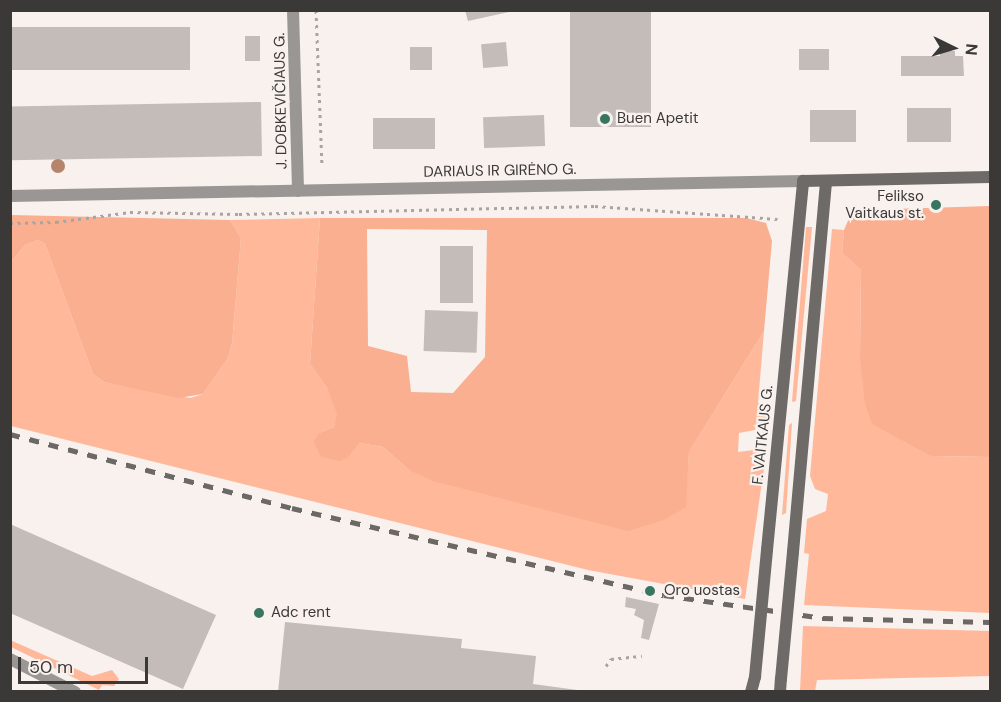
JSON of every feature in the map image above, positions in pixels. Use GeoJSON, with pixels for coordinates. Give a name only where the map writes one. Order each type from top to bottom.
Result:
{"type":"FeatureCollection","features":[{"type":"Feature","properties":{"kind":"main road","name":"DARIAUS IR GIRĖNO G."},"geometry":{"type":"LineString","coordinates":[[802,181],[990,177]]}},
{"type":"Feature","properties":{"kind":"main road","name":"F. VAITKAUS G."},"geometry":{"type":"LineString","coordinates":[[752,692],[802,181]]}},
{"type":"Feature","properties":{"kind":"main road"},"geometry":{"type":"LineString","coordinates":[[780,685],[826,181]]}},
{"type":"Feature","properties":{"kind":"street","name":"J. DOBKEVIČIAUS G."},"geometry":{"type":"LineString","coordinates":[[293,10],[298,191]]}},
{"type":"Feature","properties":{"kind":"street","name":"DARIAUS IR GIRĖNO G."},"geometry":{"type":"LineString","coordinates":[[10,196],[802,181]]}},
{"type":"Feature","properties":{"kind":"street"},"geometry":{"type":"LineString","coordinates":[[10,659],[75,692]]}},
{"type":"Feature","properties":{"kind":"path"},"geometry":{"type":"LineString","coordinates":[[316,10],[322,167]]}},
{"type":"Feature","properties":{"kind":"path"},"geometry":{"type":"LineString","coordinates":[[10,223],[56,222],[130,212],[239,214],[594,206],[778,219]]}},
{"type":"Feature","properties":{"kind":"path"},"geometry":{"type":"LineString","coordinates":[[606,666],[611,659],[642,656]]}},
{"type":"Feature","properties":{"kind":"shaded area"},"geometry":{"type":"Polygon","coordinates":[[[990,206],[990,457],[931,456],[872,424],[865,404],[860,356],[861,270],[842,253],[844,230],[850,216],[861,210],[990,206]]]}},
{"type":"Feature","properties":{"kind":"shaded area"},"geometry":{"type":"Polygon","coordinates":[[[11,215],[230,220],[241,238],[232,344],[228,358],[203,394],[178,398],[104,382],[93,374],[45,244],[38,240],[25,245],[11,262],[11,215]]]}},
{"type":"Feature","properties":{"kind":"shaded area"},"geometry":{"type":"Polygon","coordinates":[[[320,218],[310,364],[327,388],[338,414],[334,427],[319,433],[349,457],[360,443],[383,447],[409,470],[685,507],[689,452],[764,331],[758,403],[769,403],[769,417],[760,429],[739,433],[738,452],[754,450],[765,461],[745,599],[588,570],[11,426],[11,262],[25,245],[38,240],[45,244],[93,374],[104,382],[190,398],[203,394],[228,358],[232,344],[241,238],[230,220],[320,218]]]}},
{"type":"Feature","properties":{"kind":"shaded area"},"geometry":{"type":"Polygon","coordinates":[[[320,218],[746,218],[766,223],[772,241],[764,331],[689,452],[686,507],[664,520],[628,531],[433,481],[409,470],[383,447],[360,443],[349,457],[340,461],[321,457],[314,442],[319,433],[334,427],[337,414],[327,388],[310,364],[320,218]],[[367,229],[368,346],[407,356],[411,392],[453,393],[485,357],[487,230],[367,229]]]}},
{"type":"Feature","properties":{"kind":"shaded area"},"geometry":{"type":"Polygon","coordinates":[[[806,227],[812,227],[796,401],[792,402],[806,227]]]}},
{"type":"Feature","properties":{"kind":"shaded area"},"geometry":{"type":"Polygon","coordinates":[[[832,229],[844,230],[842,253],[861,270],[860,356],[931,456],[990,457],[990,613],[804,605],[809,554],[804,553],[807,519],[826,511],[828,494],[815,489],[810,476],[832,229]]]}},
{"type":"Feature","properties":{"kind":"shaded area"},"geometry":{"type":"Polygon","coordinates":[[[792,423],[786,513],[782,515],[789,425],[792,423]]]}},
{"type":"Feature","properties":{"kind":"shaded area"},"geometry":{"type":"Polygon","coordinates":[[[803,626],[990,631],[990,676],[817,680],[815,691],[800,691],[803,626]]]}},
{"type":"Feature","properties":{"kind":"shaded area"},"geometry":{"type":"Polygon","coordinates":[[[10,640],[92,676],[112,670],[119,679],[114,686],[102,685],[99,690],[11,647],[10,640]]]}},
{"type":"Feature","properties":{"kind":"building"},"geometry":{"type":"Polygon","coordinates":[[[465,10],[514,10],[514,11],[468,21],[465,10]]]}},
{"type":"Feature","properties":{"kind":"building"},"geometry":{"type":"Polygon","coordinates":[[[570,10],[651,10],[651,127],[570,127],[570,10]]]}},
{"type":"Feature","properties":{"kind":"building"},"geometry":{"type":"Polygon","coordinates":[[[10,27],[190,27],[190,70],[10,70],[10,27]]]}},
{"type":"Feature","properties":{"kind":"building"},"geometry":{"type":"Polygon","coordinates":[[[245,36],[260,36],[260,61],[245,61],[245,36]]]}},
{"type":"Feature","properties":{"kind":"building"},"geometry":{"type":"Polygon","coordinates":[[[506,42],[508,66],[483,68],[481,44],[506,42]]]}},
{"type":"Feature","properties":{"kind":"building"},"geometry":{"type":"Polygon","coordinates":[[[410,47],[432,47],[432,70],[410,70],[410,47]]]}},
{"type":"Feature","properties":{"kind":"building"},"geometry":{"type":"Polygon","coordinates":[[[799,49],[829,49],[829,70],[799,70],[799,49]]]}},
{"type":"Feature","properties":{"kind":"building"},"geometry":{"type":"Polygon","coordinates":[[[940,51],[955,51],[955,56],[963,56],[964,76],[901,76],[901,56],[940,56],[940,51]]]}},
{"type":"Feature","properties":{"kind":"building"},"geometry":{"type":"Polygon","coordinates":[[[261,102],[262,156],[11,160],[10,106],[261,102]]]}},
{"type":"Feature","properties":{"kind":"building"},"geometry":{"type":"Polygon","coordinates":[[[907,108],[951,108],[951,142],[907,142],[907,108]]]}},
{"type":"Feature","properties":{"kind":"building"},"geometry":{"type":"Polygon","coordinates":[[[810,110],[856,110],[856,142],[810,142],[810,110]]]}},
{"type":"Feature","properties":{"kind":"building"},"geometry":{"type":"Polygon","coordinates":[[[544,115],[545,146],[484,148],[483,117],[544,115]]]}},
{"type":"Feature","properties":{"kind":"building"},"geometry":{"type":"Polygon","coordinates":[[[373,118],[435,118],[435,149],[373,149],[373,118]]]}},
{"type":"Feature","properties":{"kind":"building"},"geometry":{"type":"Polygon","coordinates":[[[440,246],[473,246],[473,303],[440,303],[440,246]]]}},
{"type":"Feature","properties":{"kind":"building"},"geometry":{"type":"Polygon","coordinates":[[[425,310],[478,312],[477,353],[424,351],[425,310]]]}},
{"type":"Feature","properties":{"kind":"building"},"geometry":{"type":"Polygon","coordinates":[[[10,524],[216,615],[183,689],[10,613],[10,524]]]}},
{"type":"Feature","properties":{"kind":"building","name":"Oro uostas"},"geometry":{"type":"Polygon","coordinates":[[[626,597],[659,604],[649,640],[641,638],[644,620],[634,615],[636,609],[625,607],[626,597]]]}},
{"type":"Feature","properties":{"kind":"building"},"geometry":{"type":"Polygon","coordinates":[[[285,622],[462,639],[461,648],[536,656],[533,684],[592,692],[278,692],[285,622]]]}},
{"type":"Feature","properties":{"kind":"railway"},"geometry":{"type":"LineString","coordinates":[[10,434],[292,508],[664,595],[823,618],[990,622]]}},
{"type":"Feature","properties":{"kind":"place","name":"Buen Apetit"},"geometry":{"type":"Point","coordinates":[605,119]}},
{"type":"Feature","properties":{"kind":"place","name":"Felikso Vaitkaus st."},"geometry":{"type":"Point","coordinates":[936,205]}},
{"type":"Feature","properties":{"kind":"place","name":"Oro uostas"},"geometry":{"type":"Point","coordinates":[650,591]}},
{"type":"Feature","properties":{"kind":"place","name":"Adc rent"},"geometry":{"type":"Point","coordinates":[259,613]}}]}
